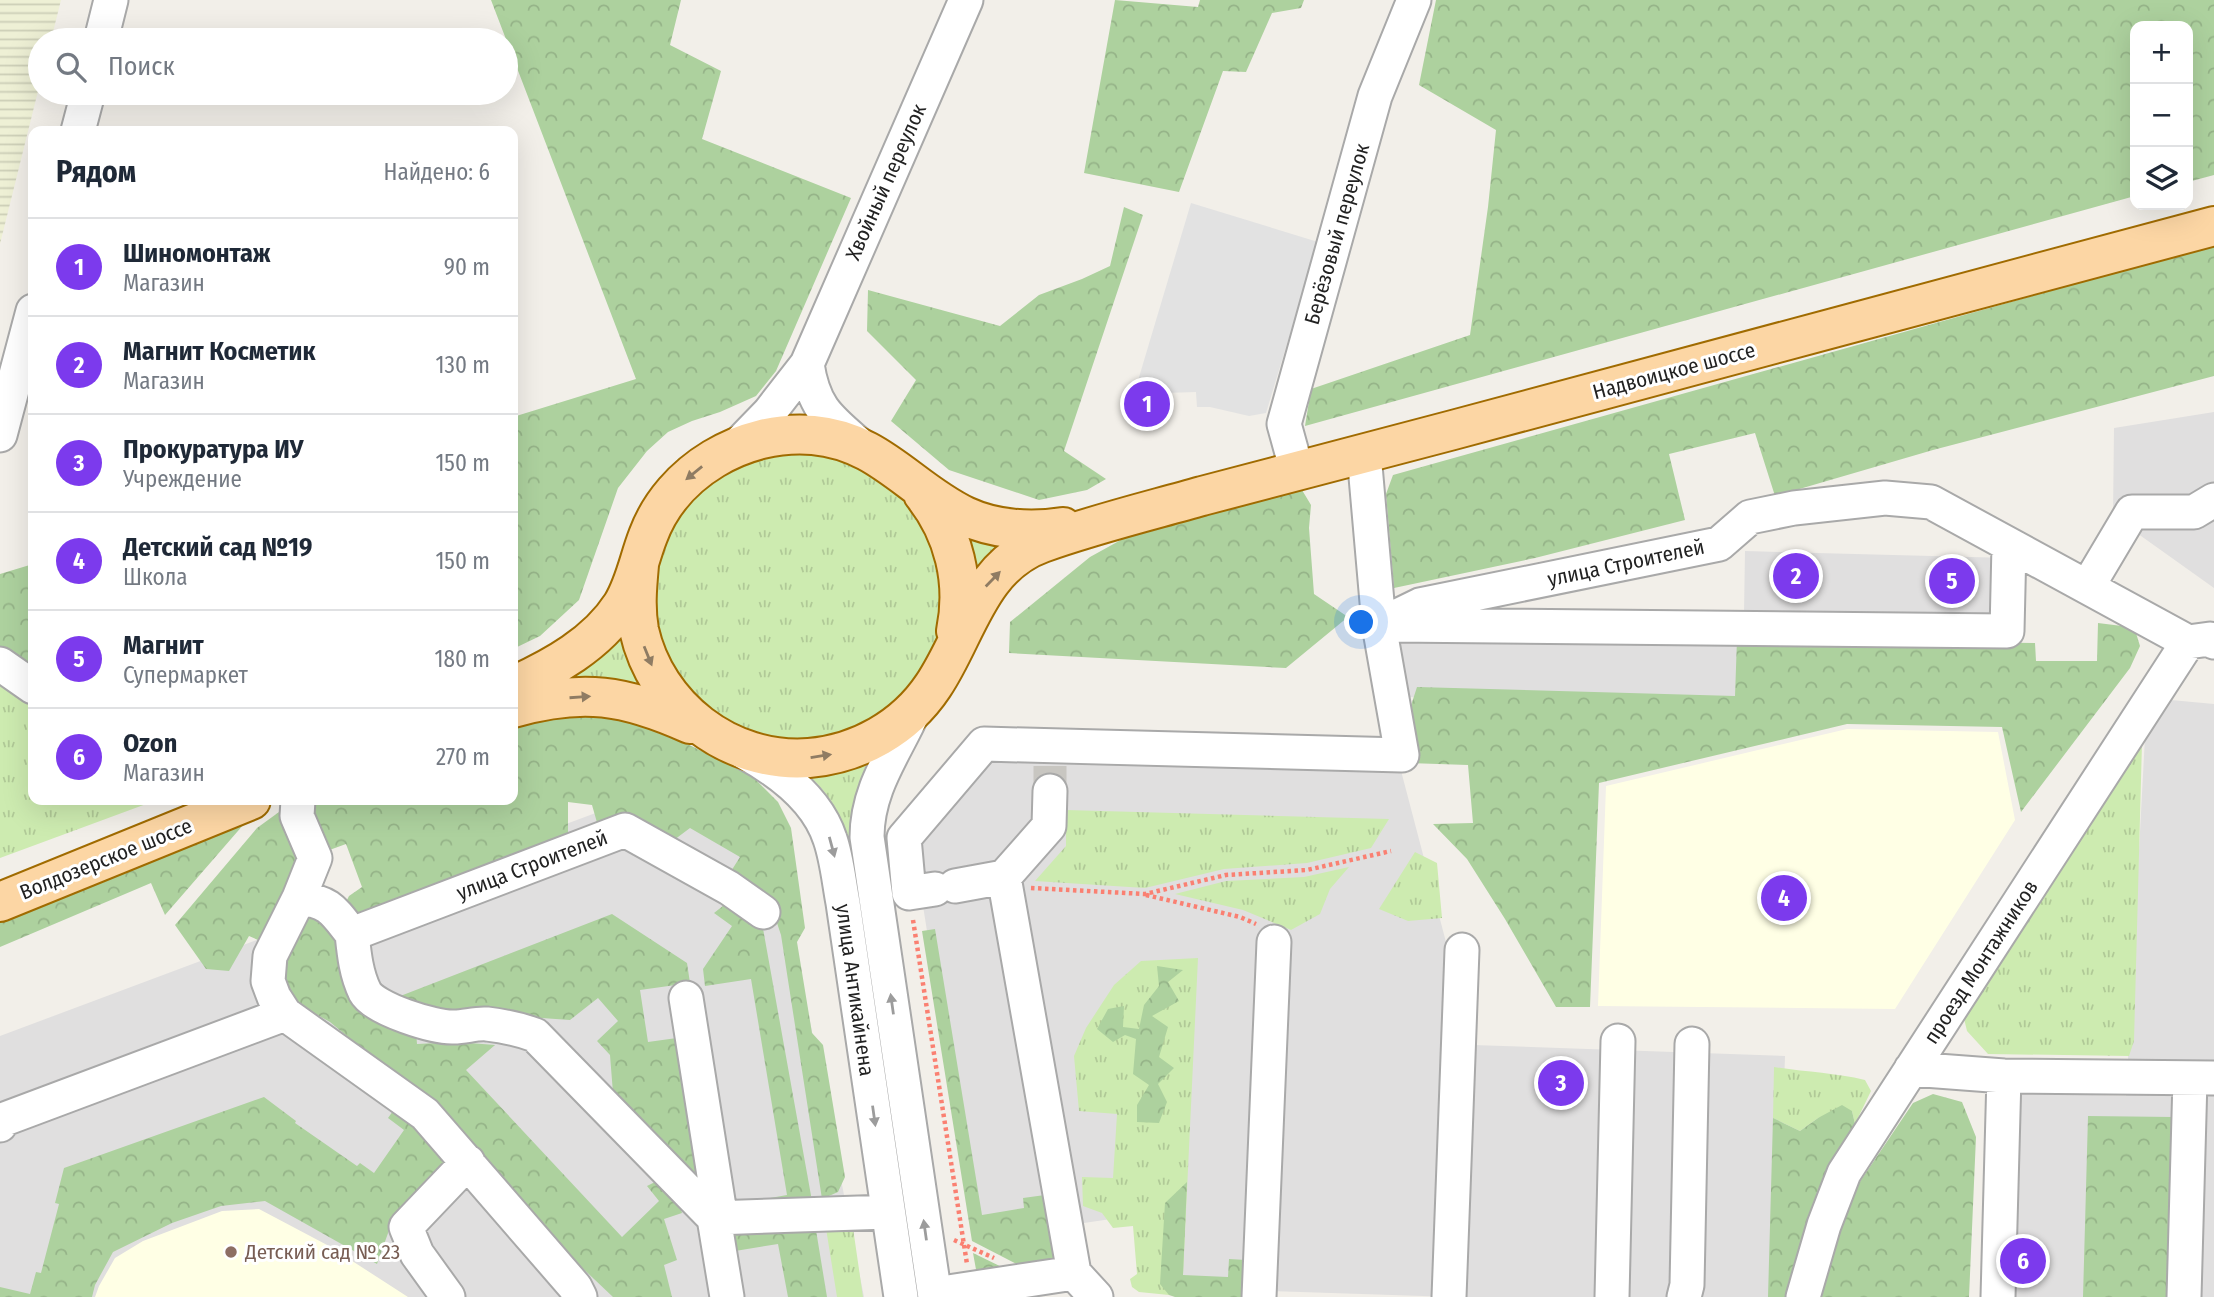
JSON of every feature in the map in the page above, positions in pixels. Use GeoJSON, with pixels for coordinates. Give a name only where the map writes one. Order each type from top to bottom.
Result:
{"type":"FeatureCollection","features":[{"type":"Feature","properties":{"kind":"main road","name":"Надвоицкое шоссе"},"geometry":{"type":"LineString","coordinates":[[1133,515],[2214,226]]}},
{"type":"Feature","properties":{"kind":"main road"},"geometry":{"type":"LineString","coordinates":[[518,684],[558,664],[597,633],[621,607],[632,587],[648,534],[663,506],[684,481],[709,461],[737,446],[761,439],[813,435],[863,448],[965,516],[1000,526],[1038,531],[1133,515]]}},
{"type":"Feature","properties":{"kind":"main road"},"geometry":{"type":"LineString","coordinates":[[912,482],[933,506],[948,535],[957,565],[960,597],[957,629],[947,659]]}},
{"type":"Feature","properties":{"kind":"main road"},"geometry":{"type":"LineString","coordinates":[[518,706],[580,697],[622,699],[668,713],[733,745],[771,756],[810,758],[848,750],[883,734],[914,710],[933,686],[986,586],[1019,555],[1037,545],[1133,515]]}},
{"type":"Feature","properties":{"kind":"main road"},"geometry":{"type":"LineString","coordinates":[[639,565],[636,597],[639,628],[649,659],[664,687],[684,712],[712,734]]}},
{"type":"Feature","properties":{"kind":"main road","name":"Волдозерское шоссе"},"geometry":{"type":"LineString","coordinates":[[0,902],[236,805]]}},
{"type":"Feature","properties":{"kind":"street"},"geometry":{"type":"LineString","coordinates":[[104,28],[111,0]]}},
{"type":"Feature","properties":{"kind":"street","name":"Хвойный переулок"},"geometry":{"type":"LineString","coordinates":[[737,446],[769,413],[807,364],[966,0]]}},
{"type":"Feature","properties":{"kind":"street","name":"Берёзовый переулок"},"geometry":{"type":"LineString","coordinates":[[1297,471],[1284,424],[1375,96],[1414,0]]}},
{"type":"Feature","properties":{"kind":"street"},"geometry":{"type":"LineString","coordinates":[[79,126],[85,105]]}},
{"type":"Feature","properties":{"kind":"street"},"geometry":{"type":"LineString","coordinates":[[0,435],[28,330]]}},
{"type":"Feature","properties":{"kind":"street"},"geometry":{"type":"LineString","coordinates":[[807,364],[811,388],[822,412],[863,448]]}},
{"type":"Feature","properties":{"kind":"street"},"geometry":{"type":"LineString","coordinates":[[1050,768],[1049,826],[1005,882],[933,889],[904,838],[984,744],[1050,768],[1402,755],[1379,625],[1364,454]]}},
{"type":"Feature","properties":{"kind":"street","name":"улица Строителей"},"geometry":{"type":"LineString","coordinates":[[1379,625],[1420,605],[1719,544],[1750,517],[1840,502],[1885,498],[1930,502],[2088,586],[2206,638]]}},
{"type":"Feature","properties":{"kind":"street"},"geometry":{"type":"LineString","coordinates":[[2088,586],[2132,512],[2194,512],[2214,500]]}},
{"type":"Feature","properties":{"kind":"street"},"geometry":{"type":"LineString","coordinates":[[1379,625],[2007,631],[2010,545]]}},
{"type":"Feature","properties":{"kind":"street","name":"проезд Монтажников"},"geometry":{"type":"LineString","coordinates":[[1803,1297],[1824,1226],[1844,1173],[1911,1069],[2206,638]]}},
{"type":"Feature","properties":{"kind":"street"},"geometry":{"type":"LineString","coordinates":[[0,664],[28,684]]}},
{"type":"Feature","properties":{"kind":"street","name":"улица Антикайнена"},"geometry":{"type":"LineString","coordinates":[[914,710],[875,786],[870,803],[867,837],[935,1296]]}},
{"type":"Feature","properties":{"kind":"street","name":"улица Антикайнена"},"geometry":{"type":"LineString","coordinates":[[712,734],[764,763],[783,777],[815,810],[831,841],[843,903],[901,1297]]}},
{"type":"Feature","properties":{"kind":"street"},"geometry":{"type":"LineString","coordinates":[[298,805],[297,816],[315,858],[299,898],[270,956],[268,981],[274,997],[285,1014],[425,1114],[575,1287],[580,1297]]}},
{"type":"Feature","properties":{"kind":"street","name":"улица Строителей"},"geometry":{"type":"LineString","coordinates":[[352,933],[625,830],[729,888],[763,912]]}},
{"type":"Feature","properties":{"kind":"street"},"geometry":{"type":"LineString","coordinates":[[935,1296],[1036,1279],[1085,1285],[1005,882]]}},
{"type":"Feature","properties":{"kind":"street"},"geometry":{"type":"LineString","coordinates":[[299,898],[320,901],[333,911],[352,933],[355,961],[366,995],[394,1013],[425,1022],[452,1027],[482,1024],[512,1027],[535,1035],[714,1218],[888,1212]]}},
{"type":"Feature","properties":{"kind":"street"},"geometry":{"type":"LineString","coordinates":[[1259,1297],[1269,935]]}},
{"type":"Feature","properties":{"kind":"street"},"geometry":{"type":"LineString","coordinates":[[1449,1297],[1462,950]]}},
{"type":"Feature","properties":{"kind":"street"},"geometry":{"type":"LineString","coordinates":[[686,998],[719,1207],[714,1218],[727,1297]]}},
{"type":"Feature","properties":{"kind":"street"},"geometry":{"type":"LineString","coordinates":[[0,1125],[2,1120],[285,1014]]}},
{"type":"Feature","properties":{"kind":"street"},"geometry":{"type":"LineString","coordinates":[[1612,1297],[1618,1041]]}},
{"type":"Feature","properties":{"kind":"street"},"geometry":{"type":"LineString","coordinates":[[1684,1297],[1687,1285],[1692,1044]]}},
{"type":"Feature","properties":{"kind":"street"},"geometry":{"type":"LineString","coordinates":[[1911,1069],[2004,1076],[2202,1078],[2184,1297]]}},
{"type":"Feature","properties":{"kind":"street"},"geometry":{"type":"LineString","coordinates":[[1998,1297],[2004,1076]]}},
{"type":"Feature","properties":{"kind":"street"},"geometry":{"type":"LineString","coordinates":[[448,1297],[417,1254],[405,1227],[467,1162]]}},
{"type":"Feature","properties":{"kind":"path"},"geometry":{"type":"LineString","coordinates":[[1145,894],[1226,875],[1307,870],[1391,851]]}},
{"type":"Feature","properties":{"kind":"path"},"geometry":{"type":"LineString","coordinates":[[1005,882],[1145,894],[1240,917],[1269,935]]}},
{"type":"Feature","properties":{"kind":"path"},"geometry":{"type":"LineString","coordinates":[[933,889],[964,1243],[971,1289]]}},
{"type":"Feature","properties":{"kind":"path"},"geometry":{"type":"LineString","coordinates":[[926,1233],[964,1243],[1036,1279]]}},
{"type":"Feature","properties":{"kind":"shaded area"},"geometry":{"type":"Polygon","coordinates":[[[0,0],[61,0],[54,28],[28,28],[28,105],[35,105],[0,244],[0,0]]]}},
{"type":"Feature","properties":{"kind":"shaded area"},"geometry":{"type":"Polygon","coordinates":[[[1191,203],[1318,242],[1266,413],[1249,416],[1210,407],[1197,407],[1196,392],[1134,394],[1191,203]]]}},
{"type":"Feature","properties":{"kind":"shaded area"},"geometry":{"type":"Polygon","coordinates":[[[2214,412],[2214,588],[2113,516],[2114,428],[2214,412]]]}},
{"type":"Feature","properties":{"kind":"shaded area"},"geometry":{"type":"Polygon","coordinates":[[[1745,551],[2009,558],[1998,653],[1750,701],[1400,697],[1400,618],[1744,613],[1745,551]]]}},
{"type":"Feature","properties":{"kind":"shaded area"},"geometry":{"type":"Polygon","coordinates":[[[2160,699],[2214,704],[2214,1297],[1983,1297],[1986,1092],[2126,1096],[2146,718],[2160,699]]]}},
{"type":"Feature","properties":{"kind":"shaded area"},"geometry":{"type":"Polygon","coordinates":[[[1847,729],[1998,732],[2015,820],[1895,1009],[1598,1006],[1606,786],[1847,729]]]}},
{"type":"Feature","properties":{"kind":"shaded area"},"geometry":{"type":"Polygon","coordinates":[[[1006,734],[1394,744],[1473,1045],[1785,1056],[1777,1297],[1453,1297],[1176,1288],[1179,1209],[976,1239],[913,843],[1006,734]]]}},
{"type":"Feature","properties":{"kind":"shaded area"},"geometry":{"type":"Polygon","coordinates":[[[657,790],[779,863],[864,1297],[0,1297],[0,1036],[657,790]]]}},
{"type":"Feature","properties":{"kind":"shaded area","name":"Детский сад № 23"},"geometry":{"type":"Polygon","coordinates":[[[259,1209],[329,1246],[408,1297],[95,1297],[115,1258],[143,1241],[222,1211],[259,1209]]]}},
{"type":"Feature","properties":{"kind":"green space"},"geometry":{"type":"Polygon","coordinates":[[[491,0],[681,0],[670,45],[721,71],[702,139],[851,198],[776,371],[756,396],[668,432],[647,451],[618,488],[579,600],[540,636],[518,647],[518,415],[636,379],[518,71],[518,28],[502,28],[491,0]]]}},
{"type":"Feature","properties":{"kind":"green space"},"geometry":{"type":"Polygon","coordinates":[[[1115,0],[1198,7],[1200,0],[1304,0],[1301,8],[1272,13],[1246,72],[1223,71],[1179,192],[1084,173],[1115,0]]]}},
{"type":"Feature","properties":{"kind":"green space"},"geometry":{"type":"Polygon","coordinates":[[[1436,0],[2214,0],[2214,175],[2193,181],[2193,21],[2130,21],[2130,197],[1305,426],[1311,389],[1470,335],[1496,130],[1419,85],[1436,0]]]}},
{"type":"Feature","properties":{"kind":"green space"},"geometry":{"type":"Polygon","coordinates":[[[1124,207],[1143,215],[1064,451],[1106,479],[1087,490],[1039,500],[949,470],[891,421],[916,380],[867,331],[868,290],[1000,326],[1039,295],[1110,266],[1124,207]]]}},
{"type":"Feature","properties":{"kind":"green space"},"geometry":{"type":"Polygon","coordinates":[[[2214,245],[2214,376],[1933,450],[1775,496],[1755,433],[1669,454],[1685,520],[1535,558],[1394,588],[1386,494],[1393,475],[2214,245]]]}},
{"type":"Feature","properties":{"kind":"green space"},"geometry":{"type":"Polygon","coordinates":[[[797,449],[826,452],[853,461],[878,474],[901,492],[919,515],[932,540],[941,567],[944,596],[941,625],[932,652],[919,677],[901,700],[878,718],[853,731],[826,740],[797,743],[768,740],[741,731],[716,718],[693,700],[675,677],[662,652],[653,625],[650,596],[653,567],[662,540],[675,515],[693,492],[716,474],[741,461],[768,452],[797,449]]]}},
{"type":"Feature","properties":{"kind":"green space"},"geometry":{"type":"Polygon","coordinates":[[[1302,490],[1311,505],[1309,528],[1314,594],[1348,617],[1286,668],[1009,653],[1010,622],[1090,557],[1128,536],[1302,490]]]}},
{"type":"Feature","properties":{"kind":"green space"},"geometry":{"type":"Polygon","coordinates":[[[952,525],[1013,537],[968,580],[952,525]]]}},
{"type":"Feature","properties":{"kind":"green space"},"geometry":{"type":"Polygon","coordinates":[[[28,566],[28,671],[0,648],[0,574],[28,566]]]}},
{"type":"Feature","properties":{"kind":"green space"},"geometry":{"type":"Polygon","coordinates":[[[620,622],[662,696],[518,696],[518,693],[620,622]]]}},
{"type":"Feature","properties":{"kind":"green space"},"geometry":{"type":"Polygon","coordinates":[[[2098,623],[2122,626],[2136,633],[2140,646],[2130,668],[2021,812],[2002,727],[1847,724],[1599,783],[1590,1007],[1556,1007],[1467,859],[1433,824],[1473,823],[1468,765],[1408,763],[1405,724],[1417,687],[1735,696],[1737,639],[2035,643],[2036,661],[2097,661],[2098,623]]]}},
{"type":"Feature","properties":{"kind":"green space"},"geometry":{"type":"Polygon","coordinates":[[[0,678],[28,701],[28,805],[143,805],[0,858],[0,678]]]}},
{"type":"Feature","properties":{"kind":"green space"},"geometry":{"type":"Polygon","coordinates":[[[518,709],[632,711],[683,742],[751,775],[778,802],[791,828],[805,928],[797,942],[812,1033],[823,1045],[845,1177],[838,1192],[822,1199],[781,935],[771,905],[728,876],[740,857],[690,828],[674,840],[598,826],[592,805],[568,802],[568,840],[356,918],[345,904],[349,896],[362,887],[346,844],[324,852],[311,805],[518,805],[518,709]]]}},
{"type":"Feature","properties":{"kind":"green space"},"geometry":{"type":"Polygon","coordinates":[[[2142,743],[2134,1041],[2129,1056],[1988,1054],[1967,1031],[1962,1010],[2142,743]]]}},
{"type":"Feature","properties":{"kind":"green space"},"geometry":{"type":"Polygon","coordinates":[[[870,756],[854,807],[854,836],[861,888],[854,888],[845,837],[835,808],[816,782],[801,769],[870,756]]]}},
{"type":"Feature","properties":{"kind":"green space"},"geometry":{"type":"Polygon","coordinates":[[[1066,810],[1389,819],[1371,848],[1307,863],[1224,869],[1145,888],[1035,881],[1066,846],[1066,810]]]}},
{"type":"Feature","properties":{"kind":"green space"},"geometry":{"type":"Polygon","coordinates":[[[279,812],[303,855],[267,944],[249,936],[229,971],[206,969],[175,925],[257,828],[279,812]]]}},
{"type":"Feature","properties":{"kind":"green space"},"geometry":{"type":"Polygon","coordinates":[[[244,824],[165,915],[151,883],[0,947],[0,912],[244,824]]]}},
{"type":"Feature","properties":{"kind":"green space"},"geometry":{"type":"Polygon","coordinates":[[[1415,852],[1437,863],[1442,918],[1408,921],[1379,909],[1415,852]]]}},
{"type":"Feature","properties":{"kind":"green space"},"geometry":{"type":"Polygon","coordinates":[[[1349,867],[1330,889],[1320,914],[1291,930],[1243,910],[1175,894],[1226,881],[1304,877],[1349,867]]]}},
{"type":"Feature","properties":{"kind":"green space"},"geometry":{"type":"Polygon","coordinates":[[[733,898],[762,923],[812,1201],[742,1203],[787,1195],[751,979],[705,986],[703,969],[732,926],[714,913],[733,898]]]}},
{"type":"Feature","properties":{"kind":"green space"},"geometry":{"type":"Polygon","coordinates":[[[317,913],[327,919],[344,954],[416,1031],[417,1044],[457,1042],[495,1045],[466,1070],[622,1237],[659,1201],[647,1186],[655,1182],[674,1183],[682,1213],[664,1219],[677,1260],[664,1265],[672,1297],[613,1297],[575,1261],[455,1126],[330,1022],[296,1003],[288,992],[281,973],[299,920],[317,913]]]}},
{"type":"Feature","properties":{"kind":"green space"},"geometry":{"type":"Polygon","coordinates":[[[612,914],[687,963],[690,983],[640,990],[648,1042],[684,1037],[708,1198],[613,1093],[610,1055],[597,1041],[618,1021],[598,998],[570,1020],[399,1008],[390,1000],[612,914]]]}},
{"type":"Feature","properties":{"kind":"green space"},"geometry":{"type":"Polygon","coordinates":[[[935,929],[982,1215],[1024,1208],[1023,1198],[1045,1195],[1056,1248],[1055,1259],[1026,1269],[972,1241],[922,931],[935,929]]]}},
{"type":"Feature","properties":{"kind":"green space"},"geometry":{"type":"Polygon","coordinates":[[[1198,958],[1183,1275],[1169,1295],[1139,1292],[1132,1287],[1130,1279],[1137,1274],[1133,1226],[1113,1228],[1102,1213],[1083,1206],[1082,1177],[1113,1178],[1117,1114],[1079,1111],[1074,1056],[1086,1028],[1114,985],[1141,961],[1198,958]]]}},
{"type":"Feature","properties":{"kind":"green space"},"geometry":{"type":"Polygon","coordinates":[[[1157,966],[1183,970],[1168,982],[1179,1001],[1152,1016],[1168,1027],[1159,1057],[1174,1068],[1158,1084],[1167,1102],[1159,1123],[1137,1122],[1137,1105],[1149,1085],[1133,1074],[1136,1039],[1125,1035],[1113,1042],[1097,1029],[1108,1009],[1124,1006],[1123,1027],[1139,1029],[1144,1005],[1159,986],[1157,966]]]}},
{"type":"Feature","properties":{"kind":"green space"},"geometry":{"type":"Polygon","coordinates":[[[1774,1067],[1865,1080],[1871,1091],[1855,1124],[1852,1111],[1818,1118],[1800,1131],[1773,1118],[1774,1067]]]}},
{"type":"Feature","properties":{"kind":"green space"},"geometry":{"type":"Polygon","coordinates":[[[1933,1094],[1962,1102],[1976,1137],[1969,1297],[1819,1297],[1825,1269],[1859,1183],[1913,1103],[1933,1094]]]}},
{"type":"Feature","properties":{"kind":"green space"},"geometry":{"type":"Polygon","coordinates":[[[264,1097],[296,1121],[295,1123],[357,1166],[360,1163],[374,1173],[404,1130],[388,1118],[393,1111],[405,1110],[447,1162],[392,1222],[377,1264],[265,1201],[221,1206],[172,1223],[113,1252],[95,1285],[92,1297],[0,1297],[0,1287],[30,1294],[36,1272],[41,1273],[59,1204],[55,1203],[64,1168],[264,1097]]]}},
{"type":"Feature","properties":{"kind":"green space"},"geometry":{"type":"Polygon","coordinates":[[[1842,1105],[1852,1111],[1855,1124],[1832,1169],[1789,1297],[1768,1297],[1773,1118],[1800,1131],[1842,1105]]]}},
{"type":"Feature","properties":{"kind":"green space"},"geometry":{"type":"Polygon","coordinates":[[[2088,1116],[2174,1117],[2169,1297],[2083,1297],[2088,1116]]]}},
{"type":"Feature","properties":{"kind":"green space"},"geometry":{"type":"Polygon","coordinates":[[[1187,1182],[1183,1275],[1228,1277],[1229,1259],[1246,1260],[1245,1290],[1241,1297],[1175,1297],[1169,1295],[1160,1284],[1165,1203],[1187,1182]]]}},
{"type":"Feature","properties":{"kind":"green space"},"geometry":{"type":"Polygon","coordinates":[[[824,1216],[853,1228],[863,1297],[837,1297],[824,1216]]]}},
{"type":"Feature","properties":{"kind":"green space"},"geometry":{"type":"Polygon","coordinates":[[[814,1218],[827,1297],[788,1297],[778,1244],[723,1253],[723,1236],[814,1218]]]}},
{"type":"Feature","properties":{"kind":"green space"},"geometry":{"type":"Polygon","coordinates":[[[973,1253],[1010,1271],[977,1275],[973,1253]]]}},
{"type":"Feature","properties":{"kind":"tunnel"},"geometry":{"type":"LineString","coordinates":[[1050,766],[1050,791]]}},
{"type":"Feature","properties":{"kind":"place","name":"Шиномонтаж"},"geometry":{"type":"Point","coordinates":[1147,404]}},
{"type":"Feature","properties":{"kind":"place","name":"Магнит Косметик"},"geometry":{"type":"Point","coordinates":[1796,576]}},
{"type":"Feature","properties":{"kind":"place","name":"Магнит"},"geometry":{"type":"Point","coordinates":[1952,581]}},
{"type":"Feature","properties":{"kind":"place","name":"Детский сад №19"},"geometry":{"type":"Point","coordinates":[1784,898]}},
{"type":"Feature","properties":{"kind":"place","name":"Прокуратура ИУ"},"geometry":{"type":"Point","coordinates":[1561,1083]}},
{"type":"Feature","properties":{"kind":"place","name":"Детский сад № 23"},"geometry":{"type":"Point","coordinates":[231,1252]}},
{"type":"Feature","properties":{"kind":"place","name":"Ozon"},"geometry":{"type":"Point","coordinates":[2023,1261]}}]}
